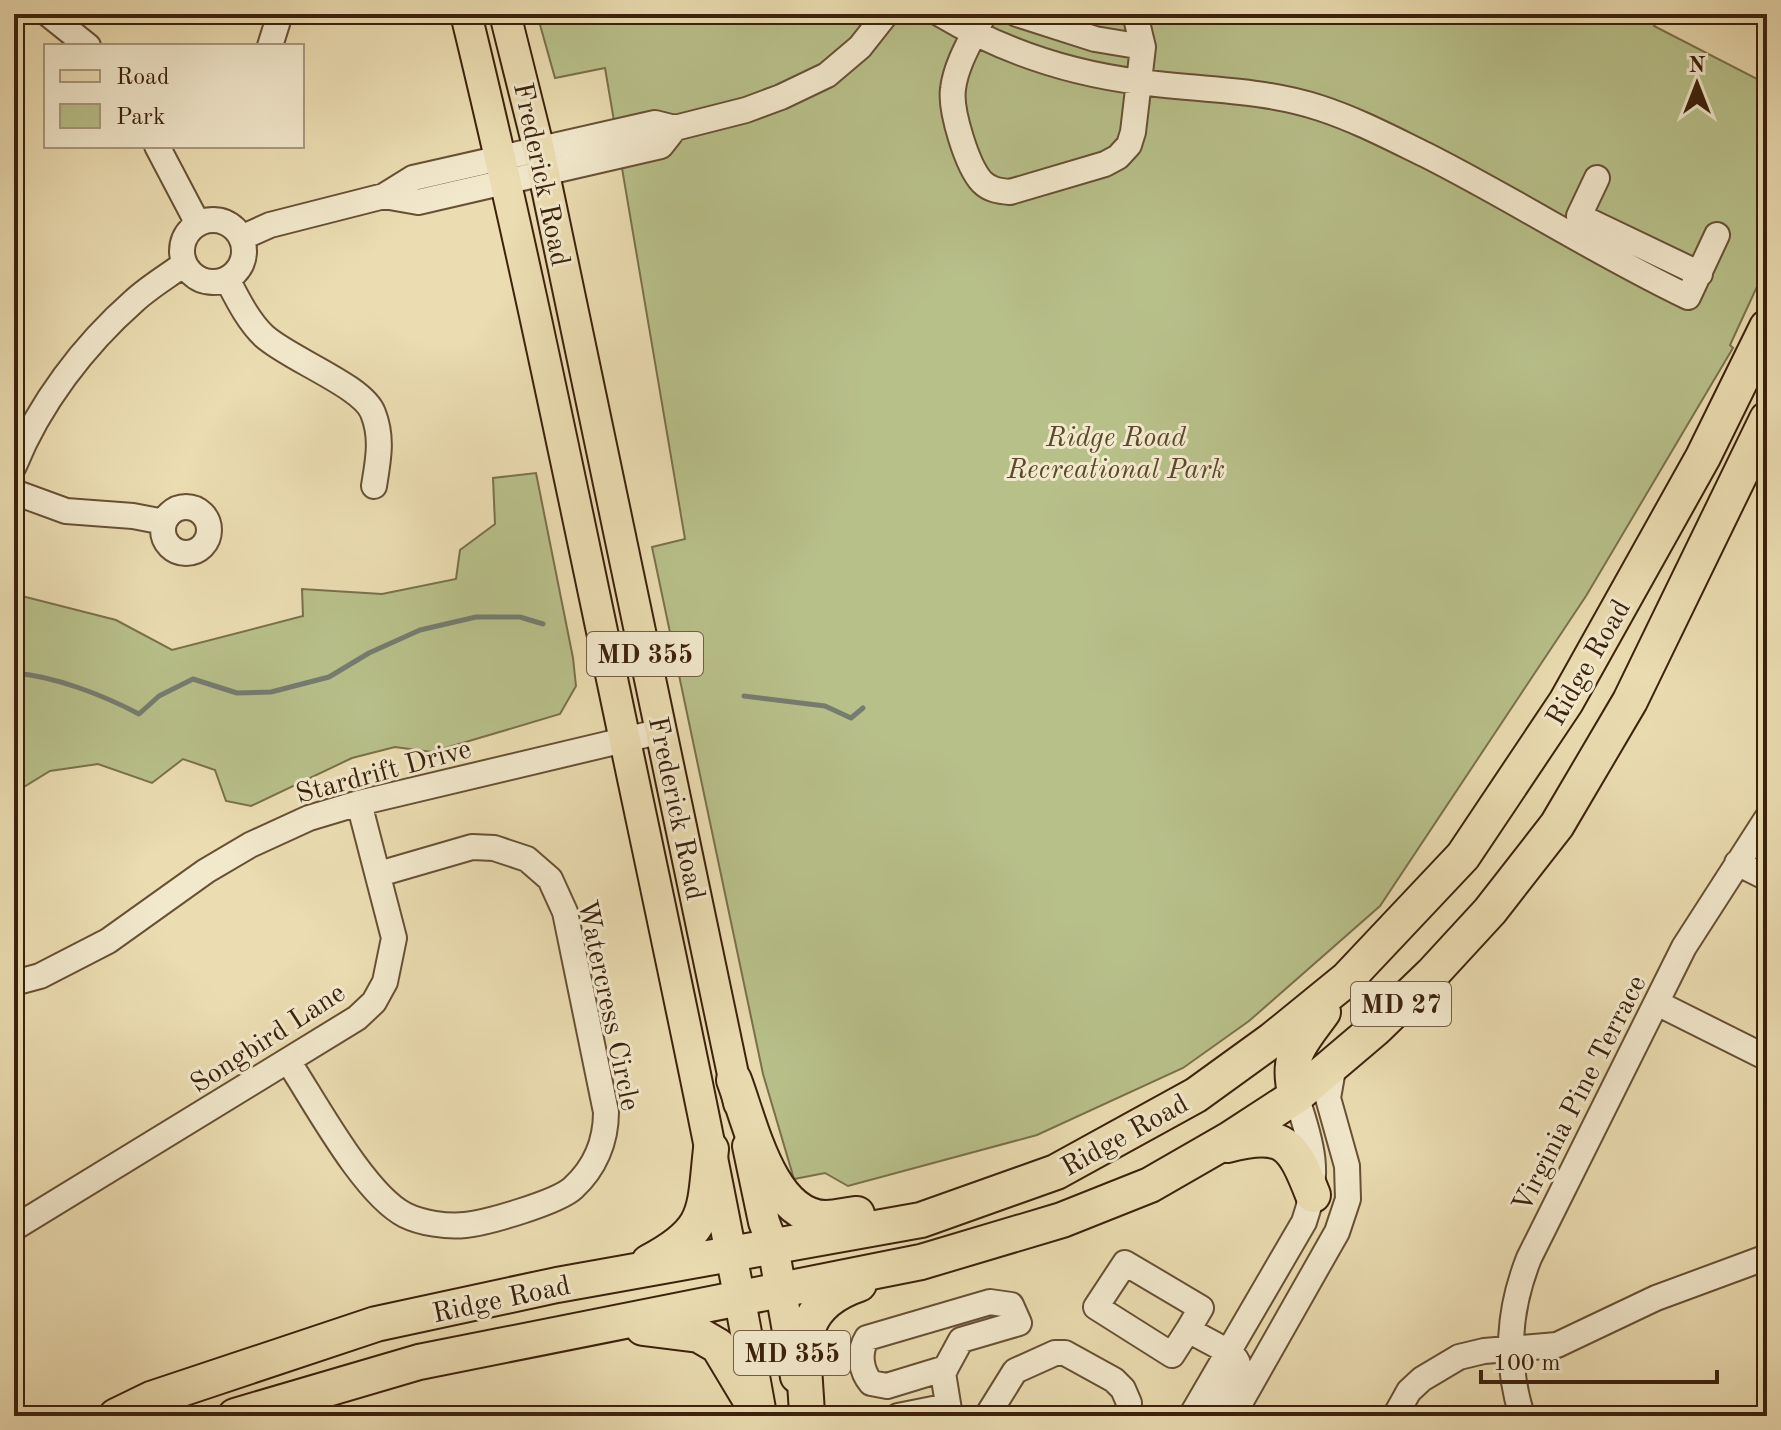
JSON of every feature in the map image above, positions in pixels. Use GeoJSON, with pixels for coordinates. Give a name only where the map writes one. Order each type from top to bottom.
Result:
{"type":"FeatureCollection","features":[{"type":"Feature","properties":{"kind":"highway","name":"Ridge Road"},"geometry":{"type":"LineString","coordinates":[[116,1416],[151,1399],[376,1324],[557,1285],[921,1220],[1056,1172],[1196,1095],[1272,1040],[1347,979],[1463,856],[1566,702],[1703,457],[1767,327]]}},
{"type":"Feature","properties":{"kind":"highway","name":"Ridge Road"},"geometry":{"type":"LineString","coordinates":[[235,1416],[419,1362],[921,1262],[1062,1220],[1150,1185],[1296,1096],[1432,974],[1490,911],[1557,825],[1630,701],[1767,419]]}},
{"type":"Feature","properties":{"kind":"highway"},"geometry":{"type":"LineString","coordinates":[[1296,1096],[1290,1072],[1299,1046],[1347,979]]}},
{"type":"Feature","properties":{"kind":"highway"},"geometry":{"type":"LineString","coordinates":[[734,1080],[770,1176],[786,1201],[802,1212],[824,1218],[1000,1193]]}},
{"type":"Feature","properties":{"kind":"highway"},"geometry":{"type":"LineString","coordinates":[[1212,1150],[1256,1138],[1280,1142],[1293,1151],[1313,1195]]}},
{"type":"Feature","properties":{"kind":"highway"},"geometry":{"type":"LineString","coordinates":[[628,1273],[677,1247],[697,1228],[704,1207],[711,1149]]}},
{"type":"Feature","properties":{"kind":"highway"},"geometry":{"type":"LineString","coordinates":[[805,1416],[805,1335],[821,1305],[838,1291],[921,1262]]}},
{"type":"Feature","properties":{"kind":"highway"},"geometry":{"type":"LineString","coordinates":[[610,1325],[689,1333],[713,1343],[731,1364],[760,1416]]}},
{"type":"Feature","properties":{"kind":"main road","name":"Frederick Road"},"geometry":{"type":"LineString","coordinates":[[466,14],[504,170],[711,1149],[760,1416]]}},
{"type":"Feature","properties":{"kind":"main road","name":"Frederick Road"},"geometry":{"type":"LineString","coordinates":[[505,14],[542,162],[764,1222],[773,1246],[805,1416]]}},
{"type":"Feature","properties":{"kind":"street"},"geometry":{"type":"LineString","coordinates":[[48,14],[86,44]]}},
{"type":"Feature","properties":{"kind":"street"},"geometry":{"type":"LineString","coordinates":[[271,44],[280,14]]}},
{"type":"Feature","properties":{"kind":"street"},"geometry":{"type":"LineString","coordinates":[[241,238],[270,225],[384,196],[413,178],[504,170],[661,146],[675,128],[746,110],[827,75],[860,47],[886,14]]}},
{"type":"Feature","properties":{"kind":"street"},"geometry":{"type":"LineString","coordinates":[[940,14],[979,24],[1032,59],[1087,74],[1269,97],[1318,107],[1367,126],[1574,225],[1640,274],[1688,297],[1717,235]]}},
{"type":"Feature","properties":{"kind":"street"},"geometry":{"type":"LineString","coordinates":[[1017,14],[1095,39],[1143,47]]}},
{"type":"Feature","properties":{"kind":"street"},"geometry":{"type":"LineString","coordinates":[[979,24],[955,77],[952,108],[975,172],[983,183],[995,191],[1010,192],[1105,164],[1118,157],[1129,145],[1143,47],[1135,14]]}},
{"type":"Feature","properties":{"kind":"street"},"geometry":{"type":"LineString","coordinates":[[158,148],[198,224]]}},
{"type":"Feature","properties":{"kind":"street"},"geometry":{"type":"LineString","coordinates":[[1574,225],[1597,178]]}},
{"type":"Feature","properties":{"kind":"street"},"geometry":{"type":"LineString","coordinates":[[217,221],[227,224],[241,238],[243,261],[227,279],[203,281],[184,264],[182,246],[185,237],[198,224],[217,221]]}},
{"type":"Feature","properties":{"kind":"street"},"geometry":{"type":"LineString","coordinates":[[14,466],[47,402],[71,369],[135,300],[184,264]]}},
{"type":"Feature","properties":{"kind":"street"},"geometry":{"type":"LineString","coordinates":[[227,279],[262,334],[287,354],[351,389],[372,410],[380,442],[374,486]]}},
{"type":"Feature","properties":{"kind":"street"},"geometry":{"type":"LineString","coordinates":[[14,492],[66,511],[133,516],[164,522]]}},
{"type":"Feature","properties":{"kind":"street","name":"Stardrift Drive"},"geometry":{"type":"LineString","coordinates":[[14,983],[40,976],[108,941],[206,871],[250,845],[309,818],[359,803],[662,731]]}},
{"type":"Feature","properties":{"kind":"street","name":"Songbird Lane"},"geometry":{"type":"LineString","coordinates":[[14,1228],[357,1018],[374,1002],[385,982],[394,938],[359,803]]}},
{"type":"Feature","properties":{"kind":"street","name":"Virginia Pine Terrace"},"geometry":{"type":"LineString","coordinates":[[1522,1416],[1515,1394],[1510,1349],[1519,1282],[1684,947],[1767,818]]}},
{"type":"Feature","properties":{"kind":"street","name":"Watercress Circle"},"geometry":{"type":"LineString","coordinates":[[288,1061],[371,1188],[405,1215],[443,1225],[466,1225],[558,1199],[573,1188],[597,1159],[606,1129],[606,1112],[565,912],[550,879],[527,859],[494,848],[472,847],[379,874]]}},
{"type":"Feature","properties":{"kind":"street"},"geometry":{"type":"LineString","coordinates":[[1737,863],[1767,878]]}},
{"type":"Feature","properties":{"kind":"street"},"geometry":{"type":"LineString","coordinates":[[1657,1003],[1767,1058]]}},
{"type":"Feature","properties":{"kind":"street"},"geometry":{"type":"LineString","coordinates":[[1233,1416],[1337,1232],[1348,1199],[1347,1166],[1328,1098],[1334,1064]]}},
{"type":"Feature","properties":{"kind":"street"},"geometry":{"type":"LineString","coordinates":[[1191,1416],[1304,1222],[1313,1195],[1313,1152],[1296,1096]]}},
{"type":"Feature","properties":{"kind":"street"},"geometry":{"type":"LineString","coordinates":[[1395,1416],[1409,1391],[1438,1368],[1459,1357],[1557,1345],[1656,1298],[1767,1257]]}},
{"type":"Feature","properties":{"kind":"street"},"geometry":{"type":"LineString","coordinates":[[898,1416],[949,1411],[943,1373],[946,1368],[961,1340],[1019,1323],[1011,1305],[990,1302],[867,1338],[863,1343],[862,1364],[865,1376],[871,1383],[887,1386],[946,1368]]}},
{"type":"Feature","properties":{"kind":"street"},"geometry":{"type":"LineString","coordinates":[[1188,1330],[1236,1356],[1240,1366],[1239,1375],[1217,1416]]}},
{"type":"Feature","properties":{"kind":"street"},"geometry":{"type":"LineString","coordinates":[[987,1416],[1015,1371],[1055,1353],[1065,1353],[1114,1380],[1123,1389],[1129,1403],[1127,1416]]}},
{"type":"Feature","properties":{"kind":"green space","name":"Ridge Road Recreational Park"},"geometry":{"type":"Polygon","coordinates":[[[537,14],[1660,14],[1654,26],[1767,84],[1767,265],[1730,345],[1733,348],[1586,596],[1380,906],[1249,1021],[1183,1068],[1037,1135],[848,1186],[825,1173],[794,1179],[763,1074],[652,547],[685,539],[605,68],[555,78],[537,14]]]}},
{"type":"Feature","properties":{"kind":"green space"},"geometry":{"type":"Polygon","coordinates":[[[536,473],[576,686],[560,714],[432,752],[395,747],[352,758],[251,806],[226,801],[215,770],[183,759],[152,783],[98,764],[50,771],[14,793],[14,594],[116,620],[172,650],[303,616],[302,589],[382,594],[456,579],[460,550],[495,524],[493,478],[536,473]]]}},
{"type":"Feature","properties":{"kind":"waterway"},"geometry":{"type":"LineString","coordinates":[[14,673],[78,688],[139,714],[159,696],[193,679],[237,693],[271,692],[329,677],[369,653],[420,630],[476,617],[520,617],[543,624]]}},
{"type":"Feature","properties":{"kind":"waterway"},"geometry":{"type":"LineString","coordinates":[[744,696],[825,706],[851,718],[863,708]]}}]}
